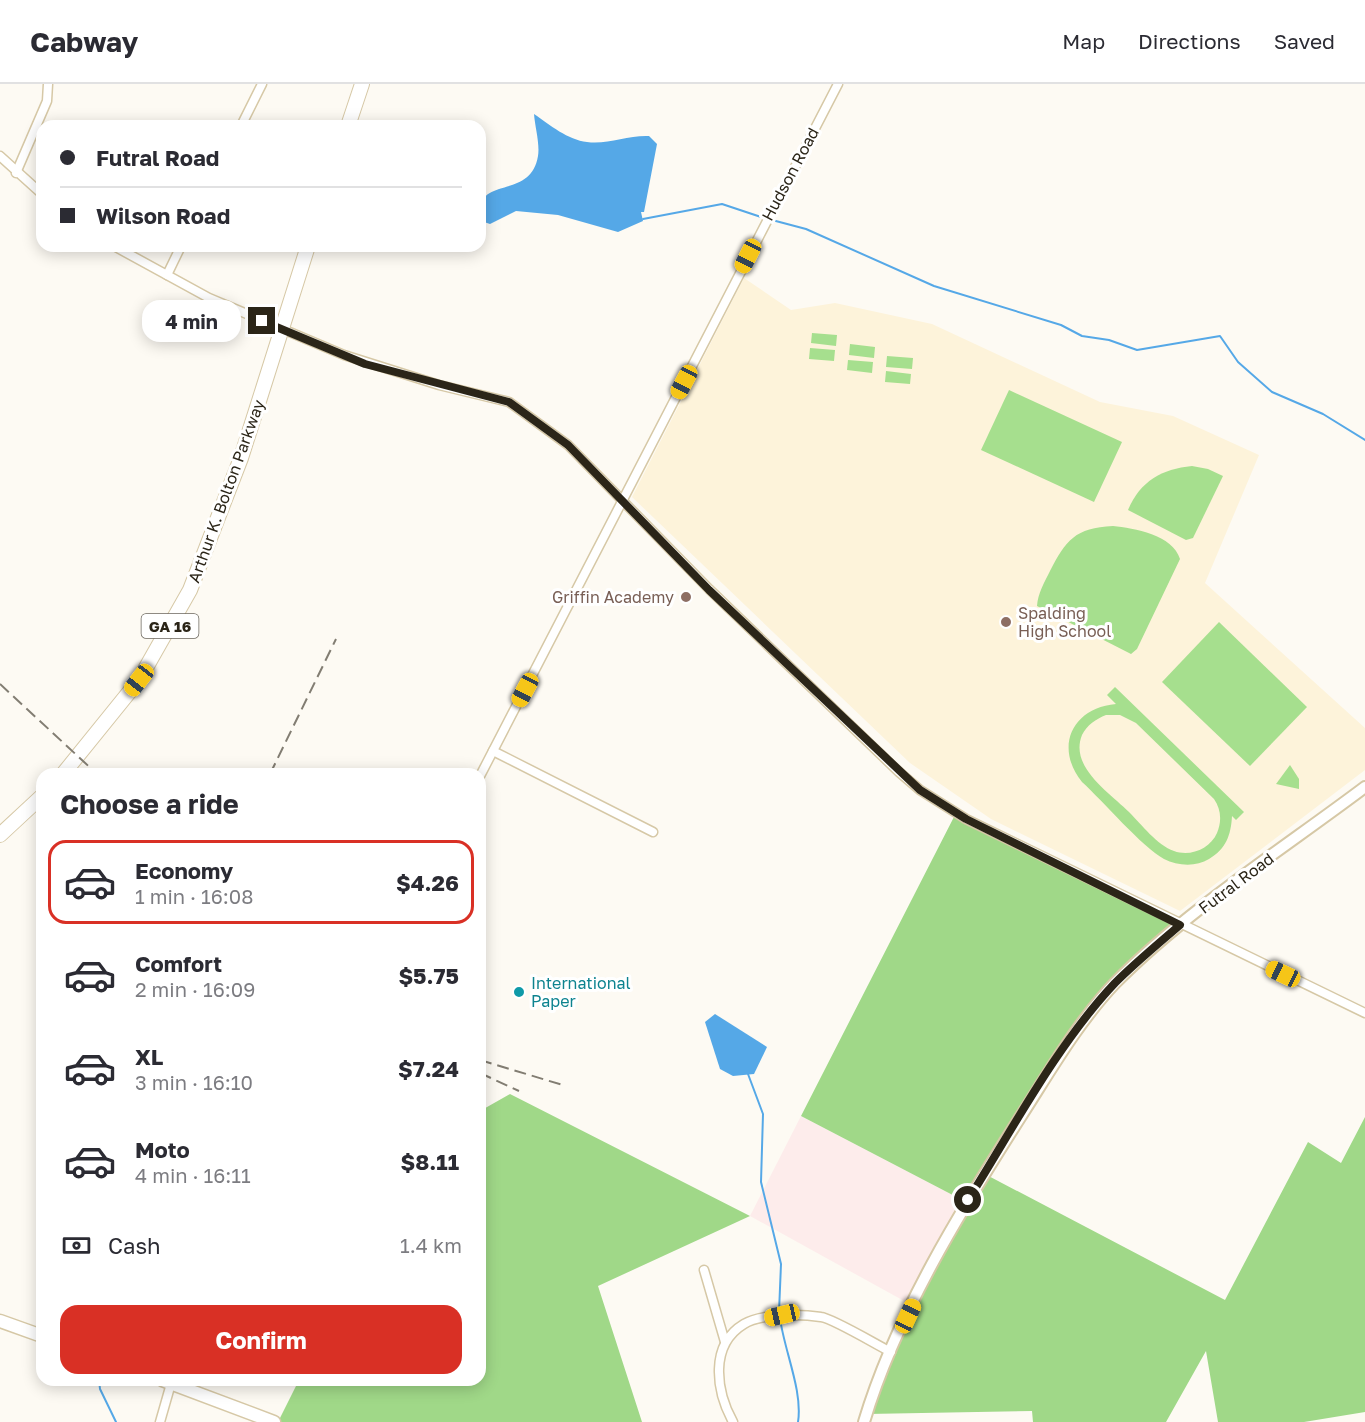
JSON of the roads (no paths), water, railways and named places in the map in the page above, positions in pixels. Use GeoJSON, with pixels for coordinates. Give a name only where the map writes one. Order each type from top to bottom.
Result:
{"type":"FeatureCollection","features":[{"type":"Feature","properties":{"kind":"main road"},"geometry":{"type":"LineString","coordinates":[[350,120],[362,84]]}},
{"type":"Feature","properties":{"kind":"main road","name":"Arthur K. Bolton Parkway"},"geometry":{"type":"LineString","coordinates":[[69,768],[139,680],[190,590],[237,470],[306,252]]}},
{"type":"Feature","properties":{"kind":"main road"},"geometry":{"type":"LineString","coordinates":[[0,835],[36,802]]}},
{"type":"Feature","properties":{"kind":"main road"},"geometry":{"type":"LineString","coordinates":[[0,1321],[36,1334]]}},
{"type":"Feature","properties":{"kind":"main road"},"geometry":{"type":"LineString","coordinates":[[181,1386],[274,1422]]}},
{"type":"Feature","properties":{"kind":"street"},"geometry":{"type":"LineString","coordinates":[[39,120],[47,100],[48,84]]}},
{"type":"Feature","properties":{"kind":"street"},"geometry":{"type":"LineString","coordinates":[[244,120],[262,84]]}},
{"type":"Feature","properties":{"kind":"street","name":"Hudson Road"},"geometry":{"type":"LineString","coordinates":[[484,768],[837,84]]}},
{"type":"Feature","properties":{"kind":"street"},"geometry":{"type":"LineString","coordinates":[[16,173],[36,126]]}},
{"type":"Feature","properties":{"kind":"street"},"geometry":{"type":"LineString","coordinates":[[0,156],[36,189]]}},
{"type":"Feature","properties":{"kind":"street"},"geometry":{"type":"LineString","coordinates":[[125,252],[209,298],[365,364],[509,402],[557,435],[709,590],[920,790],[966,819],[1365,1013]]}},
{"type":"Feature","properties":{"kind":"street"},"geometry":{"type":"LineString","coordinates":[[167,275],[179,252]]}},
{"type":"Feature","properties":{"kind":"street"},"geometry":{"type":"LineString","coordinates":[[493,751],[653,832]]}},
{"type":"Feature","properties":{"kind":"street","name":"Futral Road"},"geometry":{"type":"LineString","coordinates":[[864,1422],[891,1352],[962,1211],[1061,1053],[1115,984],[1180,925],[1365,787]]}},
{"type":"Feature","properties":{"kind":"street"},"geometry":{"type":"LineString","coordinates":[[704,1270],[725,1342],[718,1369],[721,1401],[733,1422]]}},
{"type":"Feature","properties":{"kind":"street"},"geometry":{"type":"LineString","coordinates":[[725,1342],[745,1323],[782,1315],[824,1317],[891,1352]]}},
{"type":"Feature","properties":{"kind":"street"},"geometry":{"type":"LineString","coordinates":[[160,1422],[167,1386]]}},
{"type":"Feature","properties":{"kind":"water"},"geometry":{"type":"Polygon","coordinates":[[[534,114],[559,131],[580,141],[595,143],[649,136],[657,144],[644,212],[641,212],[643,221],[618,232],[558,215],[516,211],[490,224],[486,223],[486,196],[493,191],[524,179],[533,170],[538,156],[534,114]]]}},
{"type":"Feature","properties":{"kind":"water"},"geometry":{"type":"Polygon","coordinates":[[[715,1014],[767,1047],[754,1074],[733,1076],[720,1069],[705,1022],[715,1014]]]}},
{"type":"Feature","properties":{"kind":"waterway"},"geometry":{"type":"LineString","coordinates":[[643,219],[722,204],[761,217]]}},
{"type":"Feature","properties":{"kind":"waterway"},"geometry":{"type":"LineString","coordinates":[[772,220],[806,229],[934,286],[1061,325],[1082,336],[1109,340],[1137,350],[1220,336],[1238,362],[1272,392],[1323,414],[1365,440]]}},
{"type":"Feature","properties":{"kind":"waterway"},"geometry":{"type":"LineString","coordinates":[[748,1074],[763,1114],[761,1182],[781,1264],[779,1312]]}},
{"type":"Feature","properties":{"kind":"waterway"},"geometry":{"type":"LineString","coordinates":[[780,1318],[796,1384],[798,1422]]}},
{"type":"Feature","properties":{"kind":"waterway"},"geometry":{"type":"LineString","coordinates":[[100,1386],[116,1422]]}},
{"type":"Feature","properties":{"kind":"railway"},"geometry":{"type":"LineString","coordinates":[[273,768],[336,639]]}},
{"type":"Feature","properties":{"kind":"railway"},"geometry":{"type":"LineString","coordinates":[[0,684],[91,768]]}},
{"type":"Feature","properties":{"kind":"railway"},"geometry":{"type":"LineString","coordinates":[[486,1062],[566,1086]]}},
{"type":"Feature","properties":{"kind":"railway"},"geometry":{"type":"LineString","coordinates":[[486,1076],[519,1091]]}},
{"type":"Feature","properties":{"kind":"place","name":"Griffin Academy"},"geometry":{"type":"Point","coordinates":[686,597]}},
{"type":"Feature","properties":{"kind":"place","name":"Spalding High School"},"geometry":{"type":"Point","coordinates":[1006,622]}},
{"type":"Feature","properties":{"kind":"place","name":"International Paper"},"geometry":{"type":"Point","coordinates":[519,992]}}]}
